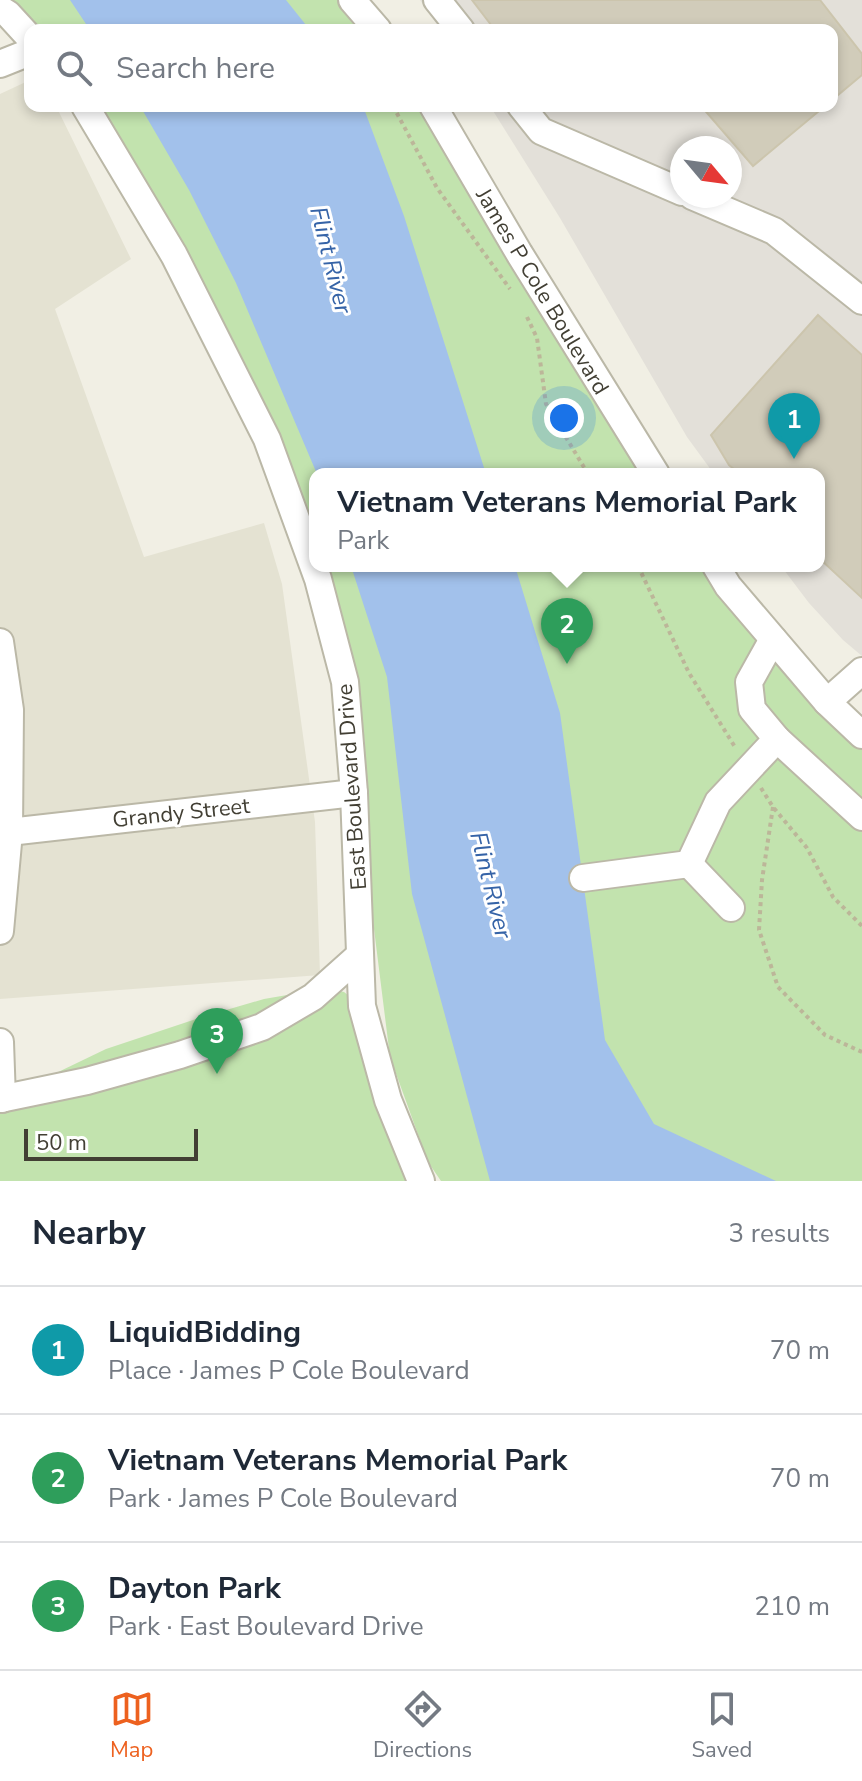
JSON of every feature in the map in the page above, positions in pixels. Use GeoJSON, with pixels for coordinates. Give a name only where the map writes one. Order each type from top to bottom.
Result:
{"type":"FeatureCollection","features":[{"type":"Feature","properties":{"kind":"street"},"geometry":{"type":"LineString","coordinates":[[352,0],[373,24]]}},
{"type":"Feature","properties":{"kind":"street"},"geometry":{"type":"LineString","coordinates":[[437,0],[456,24]]}},
{"type":"Feature","properties":{"kind":"street"},"geometry":{"type":"LineString","coordinates":[[0,9],[24,31]]}},
{"type":"Feature","properties":{"kind":"street"},"geometry":{"type":"LineString","coordinates":[[0,64],[24,54]]}},
{"type":"Feature","properties":{"kind":"street","name":"East Boulevard Drive"},"geometry":{"type":"LineString","coordinates":[[89,112],[174,255],[267,439],[309,554]]}},
{"type":"Feature","properties":{"kind":"street","name":"James P Cole Boulevard"},"geometry":{"type":"LineString","coordinates":[[437,112],[519,253],[652,468]]}},
{"type":"Feature","properties":{"kind":"street"},"geometry":{"type":"LineString","coordinates":[[526,112],[541,131],[670,187]]}},
{"type":"Feature","properties":{"kind":"street"},"geometry":{"type":"LineString","coordinates":[[720,208],[774,231],[862,301]]}},
{"type":"Feature","properties":{"kind":"street","name":"East Boulevard Drive"},"geometry":{"type":"LineString","coordinates":[[315,572],[345,682],[354,793],[362,1006],[388,1100],[421,1181]]}},
{"type":"Feature","properties":{"kind":"street"},"geometry":{"type":"LineString","coordinates":[[720,572],[728,586],[827,702],[862,735]]}},
{"type":"Feature","properties":{"kind":"street"},"geometry":{"type":"LineString","coordinates":[[773,639],[749,682],[752,709],[777,739],[862,817]]}},
{"type":"Feature","properties":{"kind":"street"},"geometry":{"type":"LineString","coordinates":[[0,642],[10,710],[9,832],[0,931]]}},
{"type":"Feature","properties":{"kind":"street"},"geometry":{"type":"LineString","coordinates":[[827,702],[862,671]]}},
{"type":"Feature","properties":{"kind":"street"},"geometry":{"type":"LineString","coordinates":[[689,864],[718,802],[777,739]]}},
{"type":"Feature","properties":{"kind":"street","name":"Grandy Street"},"geometry":{"type":"LineString","coordinates":[[9,832],[354,793]]}},
{"type":"Feature","properties":{"kind":"street"},"geometry":{"type":"LineString","coordinates":[[583,878],[689,864]]}},
{"type":"Feature","properties":{"kind":"street"},"geometry":{"type":"LineString","coordinates":[[689,864],[731,908]]}},
{"type":"Feature","properties":{"kind":"street"},"geometry":{"type":"LineString","coordinates":[[0,1042],[1,1099],[87,1081],[180,1055],[262,1027],[313,997],[360,955]]}},
{"type":"Feature","properties":{"kind":"path"},"geometry":{"type":"LineString","coordinates":[[396,112],[437,188],[515,296]]}},
{"type":"Feature","properties":{"kind":"path"},"geometry":{"type":"LineString","coordinates":[[523,308],[537,338],[546,404],[584,468]]}},
{"type":"Feature","properties":{"kind":"path"},"geometry":{"type":"LineString","coordinates":[[773,807],[762,880],[759,930],[778,987],[825,1035],[862,1052]]}},
{"type":"Feature","properties":{"kind":"shaded area"},"geometry":{"type":"Polygon","coordinates":[[[420,0],[862,0],[862,656],[809,603],[786,572],[825,572],[825,468],[710,468],[687,437],[560,218],[494,112],[838,112],[838,24],[437,24],[420,0]]]}},
{"type":"Feature","properties":{"kind":"shaded area"},"geometry":{"type":"Polygon","coordinates":[[[24,83],[24,112],[59,112],[131,259],[55,309],[144,557],[264,523],[282,584],[315,822],[320,975],[0,999],[0,94],[24,83]]]}},
{"type":"Feature","properties":{"kind":"green space"},"geometry":{"type":"Polygon","coordinates":[[[0,0],[343,0],[360,24],[24,24],[0,0]]]}},
{"type":"Feature","properties":{"kind":"green space"},"geometry":{"type":"Polygon","coordinates":[[[88,112],[421,112],[636,468],[309,468],[309,549],[280,477],[88,112]]]}},
{"type":"Feature","properties":{"kind":"green space"},"geometry":{"type":"Polygon","coordinates":[[[318,572],[710,572],[803,686],[862,748],[862,1181],[441,1181],[428,1162],[390,1057],[372,913],[364,735],[346,640],[318,572]]]}},
{"type":"Feature","properties":{"kind":"green space"},"geometry":{"type":"Polygon","coordinates":[[[328,988],[344,992],[362,1006],[421,1181],[0,1181],[0,1100],[106,1049],[264,999],[328,988]]]}},
{"type":"Feature","properties":{"kind":"water"},"geometry":{"type":"Polygon","coordinates":[[[70,0],[286,0],[305,24],[86,24],[70,0]]]}},
{"type":"Feature","properties":{"kind":"water","name":"Flint River"},"geometry":{"type":"Polygon","coordinates":[[[144,112],[365,112],[404,216],[484,468],[314,468],[236,283],[189,190],[144,112]]]}},
{"type":"Feature","properties":{"kind":"water","name":"Flint River"},"geometry":{"type":"Polygon","coordinates":[[[353,572],[517,572],[560,713],[605,1040],[654,1124],[776,1181],[490,1181],[412,894],[387,677],[353,572]]]}},
{"type":"Feature","properties":{"kind":"building"},"geometry":{"type":"Polygon","coordinates":[[[472,0],[820,0],[862,54],[862,75],[838,95],[838,24],[490,24],[472,0]]]}},
{"type":"Feature","properties":{"kind":"building"},"geometry":{"type":"Polygon","coordinates":[[[706,112],[818,112],[753,166],[742,153],[742,136],[727,136],[706,112]]]}},
{"type":"Feature","properties":{"kind":"building"},"geometry":{"type":"Polygon","coordinates":[[[818,315],[862,355],[862,598],[825,564],[825,468],[733,468],[711,435],[818,315]]]}},
{"type":"Feature","properties":{"kind":"place","name":"LiquidBidding"},"geometry":{"type":"Point","coordinates":[794,459]}},
{"type":"Feature","properties":{"kind":"place","name":"Vietnam Veterans Memorial Park"},"geometry":{"type":"Point","coordinates":[567,664]}},
{"type":"Feature","properties":{"kind":"place","name":"Dayton Park"},"geometry":{"type":"Point","coordinates":[217,1074]}}]}
